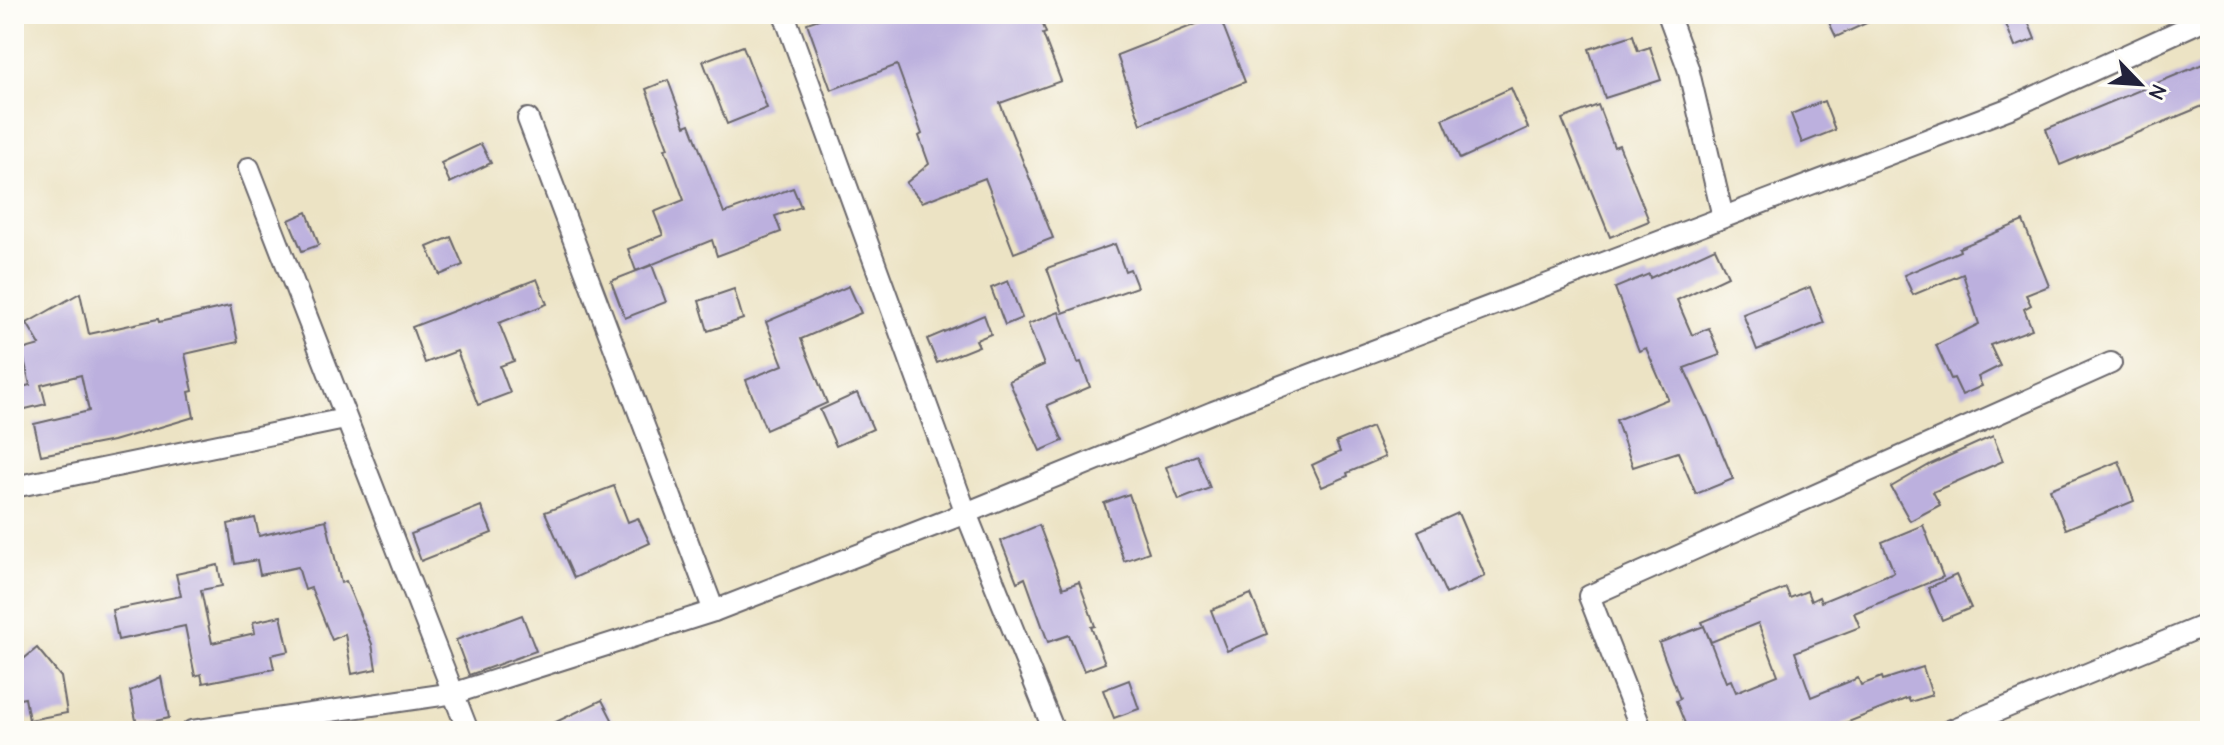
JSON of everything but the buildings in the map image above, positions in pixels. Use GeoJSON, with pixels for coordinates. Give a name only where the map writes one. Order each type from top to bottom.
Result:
{"type":"FeatureCollection","features":[{"type":"Feature","properties":{"kind":"street"},"geometry":{"type":"LineString","coordinates":[[784,14],[966,513],[1054,731]]}},
{"type":"Feature","properties":{"kind":"street"},"geometry":{"type":"LineString","coordinates":[[1668,14],[1688,68],[1723,217]]}},
{"type":"Feature","properties":{"kind":"street"},"geometry":{"type":"LineString","coordinates":[[192,731],[455,693],[714,611],[1213,412],[2010,108],[2210,17]]}},
{"type":"Feature","properties":{"kind":"street"},"geometry":{"type":"LineString","coordinates":[[528,119],[714,611]]}},
{"type":"Feature","properties":{"kind":"street"},"geometry":{"type":"LineString","coordinates":[[249,168],[468,731]]}},
{"type":"Feature","properties":{"kind":"street"},"geometry":{"type":"LineString","coordinates":[[1642,731],[1589,596],[2111,363]]}},
{"type":"Feature","properties":{"kind":"street"},"geometry":{"type":"LineString","coordinates":[[14,487],[345,419]]}},
{"type":"Feature","properties":{"kind":"street"},"geometry":{"type":"LineString","coordinates":[[1949,731],[2210,623]]}}]}
